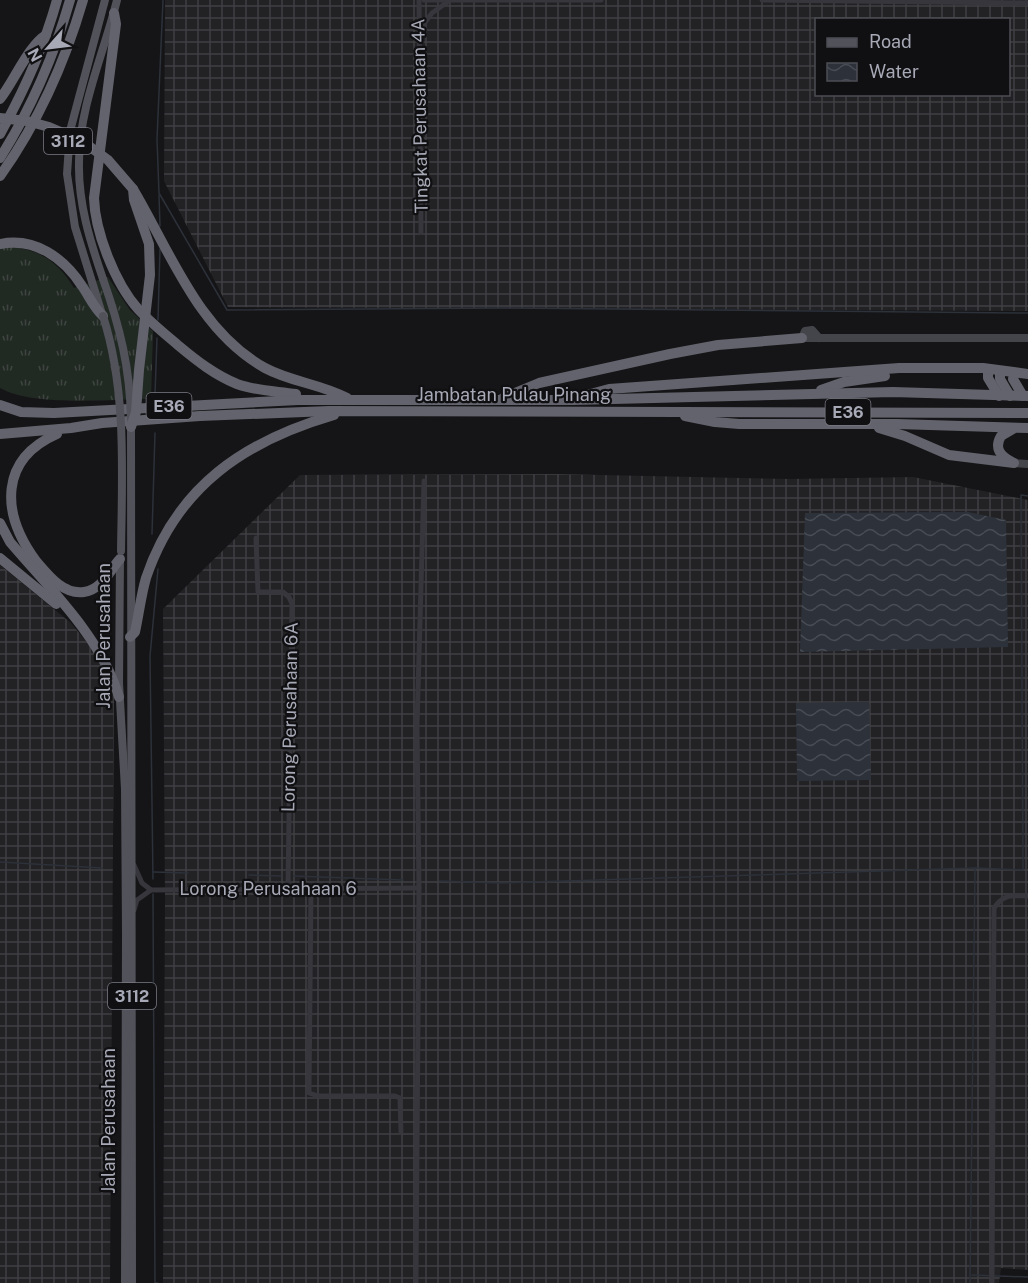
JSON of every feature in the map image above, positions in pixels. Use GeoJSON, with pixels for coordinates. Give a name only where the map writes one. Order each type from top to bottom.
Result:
{"type":"FeatureCollection","features":[{"type":"Feature","properties":{"kind":"highway"},"geometry":{"type":"LineString","coordinates":[[0,134],[23,91],[57,0]]}},
{"type":"Feature","properties":{"kind":"highway"},"geometry":{"type":"LineString","coordinates":[[0,158],[41,80],[70,0]]}},
{"type":"Feature","properties":{"kind":"highway"},"geometry":{"type":"LineString","coordinates":[[65,16],[73,9],[76,0]]}},
{"type":"Feature","properties":{"kind":"highway"},"geometry":{"type":"LineString","coordinates":[[0,176],[22,142],[58,71],[83,0]]}},
{"type":"Feature","properties":{"kind":"highway"},"geometry":{"type":"LineString","coordinates":[[114,13],[116,24],[94,198],[98,223],[114,271],[131,301],[143,314],[208,368],[244,386],[272,393],[294,394],[303,400]]}},
{"type":"Feature","properties":{"kind":"highway"},"geometry":{"type":"LineString","coordinates":[[0,99],[33,47],[46,34]]}},
{"type":"Feature","properties":{"kind":"highway"},"geometry":{"type":"LineString","coordinates":[[0,118],[27,121],[49,127],[82,141],[108,160],[133,189],[204,311],[228,340],[262,366],[284,377],[337,392],[350,399]]}},
{"type":"Feature","properties":{"kind":"highway"},"geometry":{"type":"LineString","coordinates":[[132,427],[136,412],[138,370],[150,275],[148,244],[134,200],[133,189]]}},
{"type":"Feature","properties":{"kind":"highway"},"geometry":{"type":"LineString","coordinates":[[0,244],[20,243],[41,248],[58,259],[77,278],[95,308],[103,316]]}},
{"type":"Feature","properties":{"kind":"highway"},"geometry":{"type":"LineString","coordinates":[[500,399],[539,383],[670,354],[718,345],[802,338]]}},
{"type":"Feature","properties":{"kind":"highway","name":"Jambatan Pulau Pinang"},"geometry":{"type":"LineString","coordinates":[[573,399],[609,389],[860,370],[983,368],[1028,374]]}},
{"type":"Feature","properties":{"kind":"highway"},"geometry":{"type":"LineString","coordinates":[[994,373],[988,378],[1004,396]]}},
{"type":"Feature","properties":{"kind":"highway"},"geometry":{"type":"LineString","coordinates":[[813,393],[844,382],[873,376],[994,373],[1028,378]]}},
{"type":"Feature","properties":{"kind":"highway"},"geometry":{"type":"LineString","coordinates":[[1014,375],[1013,379],[1025,396]]}},
{"type":"Feature","properties":{"kind":"highway","name":"Jambatan Pulau Pinang"},"geometry":{"type":"LineString","coordinates":[[35,412],[66,413],[350,399],[573,399],[893,392],[1025,396]]}},
{"type":"Feature","properties":{"kind":"highway"},"geometry":{"type":"LineString","coordinates":[[0,398],[35,412]]}},
{"type":"Feature","properties":{"kind":"highway"},"geometry":{"type":"LineString","coordinates":[[0,405],[17,411],[35,412]]}},
{"type":"Feature","properties":{"kind":"highway"},"geometry":{"type":"LineString","coordinates":[[130,637],[136,629],[144,587],[157,550],[177,514],[198,490],[226,465],[253,447],[307,423],[346,411]]}},
{"type":"Feature","properties":{"kind":"highway","name":"Jambatan Pulau Pinang"},"geometry":{"type":"LineString","coordinates":[[0,433],[71,429],[102,423],[200,416],[346,411],[1028,413]]}},
{"type":"Feature","properties":{"kind":"highway"},"geometry":{"type":"LineString","coordinates":[[667,411],[715,422],[739,424],[1028,428]]}},
{"type":"Feature","properties":{"kind":"highway"},"geometry":{"type":"LineString","coordinates":[[874,425],[905,436],[941,453],[1014,463]]}},
{"type":"Feature","properties":{"kind":"highway"},"geometry":{"type":"LineString","coordinates":[[1014,463],[1002,456],[998,445],[1003,433],[1016,428]]}},
{"type":"Feature","properties":{"kind":"highway"},"geometry":{"type":"LineString","coordinates":[[71,429],[36,443],[13,463],[7,476],[4,494],[8,517],[33,557],[55,581],[67,589],[82,592],[94,588],[106,579],[121,555]]}},
{"type":"Feature","properties":{"kind":"highway"},"geometry":{"type":"LineString","coordinates":[[0,523],[10,542],[103,656],[119,697]]}},
{"type":"Feature","properties":{"kind":"highway"},"geometry":{"type":"LineString","coordinates":[[0,558],[71,615]]}},
{"type":"Feature","properties":{"kind":"main road","name":"Jalan Perusahaan"},"geometry":{"type":"LineString","coordinates":[[105,0],[73,116],[68,150],[68,188],[72,214],[115,361],[120,402],[119,697],[125,801],[125,1283]]}},
{"type":"Feature","properties":{"kind":"main road","name":"Jalan Perusahaan"},"geometry":{"type":"LineString","coordinates":[[117,0],[89,101],[78,161],[84,218],[116,318],[127,360],[130,384],[132,427],[130,637],[132,1283]]}},
{"type":"Feature","properties":{"kind":"main road"},"geometry":{"type":"LineString","coordinates":[[132,1268],[138,1283]]}},
{"type":"Feature","properties":{"kind":"street","name":"Tingkat Perusahaan 4A"},"geometry":{"type":"LineString","coordinates":[[419,0],[421,232]]}},
{"type":"Feature","properties":{"kind":"street","name":"Tingkat Perusahaan 4A"},"geometry":{"type":"LineString","coordinates":[[424,0],[601,0]]}},
{"type":"Feature","properties":{"kind":"street"},"geometry":{"type":"LineString","coordinates":[[762,0],[1028,3]]}},
{"type":"Feature","properties":{"kind":"street"},"geometry":{"type":"LineString","coordinates":[[419,30],[440,6],[448,1],[459,1]]}},
{"type":"Feature","properties":{"kind":"street"},"geometry":{"type":"LineString","coordinates":[[802,338],[1028,338]]}},
{"type":"Feature","properties":{"kind":"street"},"geometry":{"type":"LineString","coordinates":[[1014,463],[1028,464]]}},
{"type":"Feature","properties":{"kind":"street"},"geometry":{"type":"LineString","coordinates":[[416,1283],[419,888],[417,726],[424,481]]}},
{"type":"Feature","properties":{"kind":"street","name":"Lorong Perusahaan 6A"},"geometry":{"type":"LineString","coordinates":[[256,538],[258,592],[284,592],[292,604],[288,888]]}},
{"type":"Feature","properties":{"kind":"street"},"geometry":{"type":"LineString","coordinates":[[132,862],[142,883],[151,890],[137,900],[132,917]]}},
{"type":"Feature","properties":{"kind":"street","name":"Lorong Perusahaan 6"},"geometry":{"type":"LineString","coordinates":[[151,890],[419,888]]}},
{"type":"Feature","properties":{"kind":"street"},"geometry":{"type":"LineString","coordinates":[[311,889],[309,1093],[318,1096],[395,1096],[400,1098],[402,1132]]}},
{"type":"Feature","properties":{"kind":"street"},"geometry":{"type":"LineString","coordinates":[[992,1281],[994,908],[1000,899],[1009,896],[1028,896]]}},
{"type":"Feature","properties":{"kind":"shaded area"},"geometry":{"type":"Polygon","coordinates":[[[165,0],[1028,0],[1028,311],[228,307],[164,181],[165,0]]]}},
{"type":"Feature","properties":{"kind":"shaded area"},"geometry":{"type":"Polygon","coordinates":[[[554,474],[790,479],[913,477],[1028,500],[1028,1270],[1001,1268],[999,1283],[163,1283],[165,899],[163,609],[300,475],[554,474]]]}},
{"type":"Feature","properties":{"kind":"shaded area"},"geometry":{"type":"Polygon","coordinates":[[[0,565],[71,623],[97,655],[114,694],[110,1283],[0,1283],[0,565]]]}},
{"type":"Feature","properties":{"kind":"green space"},"geometry":{"type":"Polygon","coordinates":[[[12,247],[32,251],[48,259],[62,271],[74,288],[108,277],[130,310],[153,331],[151,399],[52,400],[14,394],[0,388],[0,248],[12,247]]]}},
{"type":"Feature","properties":{"kind":"water"},"geometry":{"type":"Polygon","coordinates":[[[968,512],[1006,520],[1008,647],[800,652],[805,513],[968,512]]]}},
{"type":"Feature","properties":{"kind":"water"},"geometry":{"type":"Polygon","coordinates":[[[869,702],[871,780],[797,781],[796,703],[869,702]]]}},
{"type":"Feature","properties":{"kind":"waterway"},"geometry":{"type":"LineString","coordinates":[[163,0],[157,139],[159,193],[227,310],[507,308],[1028,313]]}},
{"type":"Feature","properties":{"kind":"waterway"},"geometry":{"type":"LineString","coordinates":[[159,195],[160,226]]}},
{"type":"Feature","properties":{"kind":"waterway"},"geometry":{"type":"LineString","coordinates":[[158,320],[160,249]]}},
{"type":"Feature","properties":{"kind":"waterway"},"geometry":{"type":"LineString","coordinates":[[155,394],[157,338]]}},
{"type":"Feature","properties":{"kind":"waterway"},"geometry":{"type":"LineString","coordinates":[[152,534],[155,433]]}},
{"type":"Feature","properties":{"kind":"waterway"},"geometry":{"type":"LineString","coordinates":[[970,1283],[975,868],[1023,870],[1021,495],[1028,496]]}},
{"type":"Feature","properties":{"kind":"waterway"},"geometry":{"type":"LineString","coordinates":[[153,879],[150,656],[158,569]]}},
{"type":"Feature","properties":{"kind":"waterway"},"geometry":{"type":"LineString","coordinates":[[0,862],[102,868]]}},
{"type":"Feature","properties":{"kind":"waterway"},"geometry":{"type":"LineString","coordinates":[[439,881],[499,883],[975,868]]}},
{"type":"Feature","properties":{"kind":"waterway"},"geometry":{"type":"LineString","coordinates":[[154,872],[188,873]]}},
{"type":"Feature","properties":{"kind":"waterway"},"geometry":{"type":"LineString","coordinates":[[249,875],[281,876]]}},
{"type":"Feature","properties":{"kind":"waterway"},"geometry":{"type":"LineString","coordinates":[[294,876],[403,880]]}},
{"type":"Feature","properties":{"kind":"waterway"},"geometry":{"type":"LineString","coordinates":[[153,894],[155,1283],[158,1283]]}},
{"type":"Feature","properties":{"kind":"waterway"},"geometry":{"type":"LineString","coordinates":[[972,1275],[1028,1277]]}}]}
